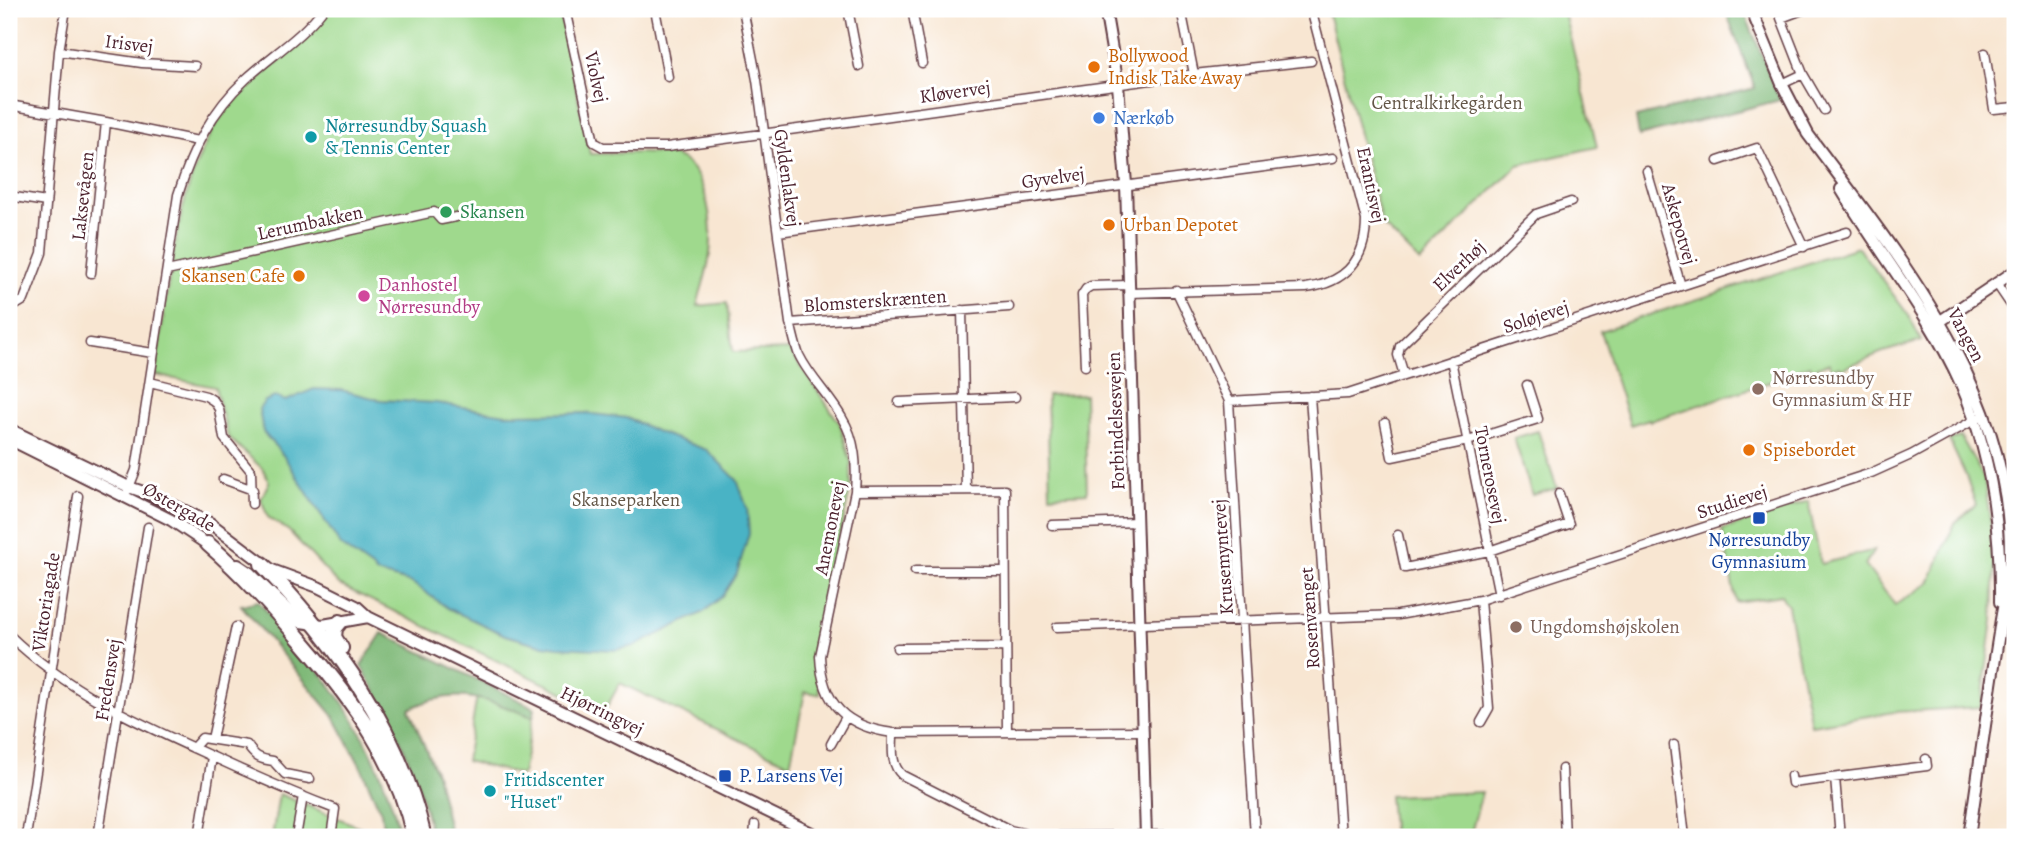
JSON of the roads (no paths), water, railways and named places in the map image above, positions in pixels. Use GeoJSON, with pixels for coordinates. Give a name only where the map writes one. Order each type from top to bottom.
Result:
{"type":"FeatureCollection","features":[{"type":"Feature","properties":{"kind":"highway"},"geometry":{"type":"LineString","coordinates":[[208,544],[267,601],[359,712],[390,764],[402,793],[414,837]]}},
{"type":"Feature","properties":{"kind":"highway"},"geometry":{"type":"LineString","coordinates":[[262,564],[316,625],[355,677],[377,713]]}},
{"type":"Feature","properties":{"kind":"highway"},"geometry":{"type":"LineString","coordinates":[[340,622],[335,628],[334,637],[370,694],[409,783],[424,837]]}},
{"type":"Feature","properties":{"kind":"street"},"geometry":{"type":"LineString","coordinates":[[9,309],[24,300],[42,253],[59,51],[66,9]]}},
{"type":"Feature","properties":{"kind":"street"},"geometry":{"type":"LineString","coordinates":[[127,492],[136,470],[178,195],[198,141],[212,118],[246,78],[300,34],[323,9]]}},
{"type":"Feature","properties":{"kind":"street","name":"Violvej"},"geometry":{"type":"LineString","coordinates":[[565,9],[594,142],[603,147]]}},
{"type":"Feature","properties":{"kind":"street"},"geometry":{"type":"LineString","coordinates":[[655,9],[668,77]]}},
{"type":"Feature","properties":{"kind":"street","name":"Gyldenlakvej"},"geometry":{"type":"LineString","coordinates":[[743,9],[765,134],[790,323],[798,352]]}},
{"type":"Feature","properties":{"kind":"street"},"geometry":{"type":"LineString","coordinates":[[848,9],[859,66]]}},
{"type":"Feature","properties":{"kind":"street"},"geometry":{"type":"LineString","coordinates":[[912,9],[922,63]]}},
{"type":"Feature","properties":{"kind":"street","name":"Forbindelsesvejen"},"geometry":{"type":"LineString","coordinates":[[1105,9],[1118,85],[1126,184],[1145,836]]}},
{"type":"Feature","properties":{"kind":"street"},"geometry":{"type":"LineString","coordinates":[[1181,9],[1194,74]]}},
{"type":"Feature","properties":{"kind":"street","name":"Erantisvej"},"geometry":{"type":"LineString","coordinates":[[1085,366],[1082,295],[1091,286],[1176,290],[1319,286],[1344,275],[1353,266],[1366,231],[1366,220],[1311,9]]}},
{"type":"Feature","properties":{"kind":"street","name":"Vangen"},"geometry":{"type":"LineString","coordinates":[[1751,9],[1782,84],[1807,133],[1858,217],[1935,324],[1960,383],[1980,418],[2005,495],[2007,592],[1999,629],[1969,837]]}},
{"type":"Feature","properties":{"kind":"street"},"geometry":{"type":"LineString","coordinates":[[1805,9],[1781,18],[1803,74],[1824,110]]}},
{"type":"Feature","properties":{"kind":"street","name":"Irisvej"},"geometry":{"type":"LineString","coordinates":[[59,51],[142,63],[195,66]]}},
{"type":"Feature","properties":{"kind":"street"},"geometry":{"type":"LineString","coordinates":[[1985,53],[1994,109],[2015,107]]}},
{"type":"Feature","properties":{"kind":"street","name":"Kløvervej"},"geometry":{"type":"LineString","coordinates":[[603,147],[667,147],[1194,74],[1311,61]]}},
{"type":"Feature","properties":{"kind":"street"},"geometry":{"type":"LineString","coordinates":[[1782,84],[1803,74]]}},
{"type":"Feature","properties":{"kind":"street"},"geometry":{"type":"LineString","coordinates":[[9,105],[198,141]]}},
{"type":"Feature","properties":{"kind":"street","name":"Laksevågen"},"geometry":{"type":"LineString","coordinates":[[91,273],[106,122]]}},
{"type":"Feature","properties":{"kind":"street"},"geometry":{"type":"LineString","coordinates":[[1718,161],[1756,148],[1804,247]]}},
{"type":"Feature","properties":{"kind":"street","name":"Gyvelvej"},"geometry":{"type":"LineString","coordinates":[[778,232],[1333,158]]}},
{"type":"Feature","properties":{"kind":"street","name":"Askepotvej"},"geometry":{"type":"LineString","coordinates":[[1647,171],[1681,286]]}},
{"type":"Feature","properties":{"kind":"street"},"geometry":{"type":"LineString","coordinates":[[9,196],[46,202]]}},
{"type":"Feature","properties":{"kind":"street","name":"Elverhøj"},"geometry":{"type":"LineString","coordinates":[[1404,375],[1398,355],[1400,346],[1535,214],[1571,202]]}},
{"type":"Feature","properties":{"kind":"street","name":"Lerumbakken"},"geometry":{"type":"LineString","coordinates":[[167,271],[434,212],[441,220],[456,217]]}},
{"type":"Feature","properties":{"kind":"street","name":"Soløjevej"},"geometry":{"type":"LineString","coordinates":[[1229,401],[1348,394],[1847,232]]}},
{"type":"Feature","properties":{"kind":"street"},"geometry":{"type":"LineString","coordinates":[[1935,324],[2015,271]]}},
{"type":"Feature","properties":{"kind":"street"},"geometry":{"type":"LineString","coordinates":[[1996,283],[2015,311]]}},
{"type":"Feature","properties":{"kind":"street","name":"Krusemyntevej"},"geometry":{"type":"LineString","coordinates":[[1059,836],[1255,835],[1229,401],[1176,290]]}},
{"type":"Feature","properties":{"kind":"street","name":"Blomsterskrænten"},"geometry":{"type":"LineString","coordinates":[[790,323],[1009,307]]}},
{"type":"Feature","properties":{"kind":"street","name":"Blomsterskrænten"},"geometry":{"type":"LineString","coordinates":[[962,310],[966,490]]}},
{"type":"Feature","properties":{"kind":"street"},"geometry":{"type":"LineString","coordinates":[[90,343],[153,353]]}},
{"type":"Feature","properties":{"kind":"street","name":"Anemonevej"},"geometry":{"type":"LineString","coordinates":[[798,352],[843,418],[851,438],[857,471],[820,656],[820,674],[825,688],[834,705],[846,717]]}},
{"type":"Feature","properties":{"kind":"street","name":"Tornerosevej"},"geometry":{"type":"LineString","coordinates":[[1451,360],[1499,595]]}},
{"type":"Feature","properties":{"kind":"street"},"geometry":{"type":"LineString","coordinates":[[150,382],[206,396],[214,401],[219,409],[223,438],[251,471],[252,504]]}},
{"type":"Feature","properties":{"kind":"street"},"geometry":{"type":"LineString","coordinates":[[1385,423],[1392,457],[1468,442],[1538,419],[1527,385]]}},
{"type":"Feature","properties":{"kind":"street","name":"Rosenvænget"},"geometry":{"type":"LineString","coordinates":[[1310,396],[1341,837]]}},
{"type":"Feature","properties":{"kind":"street"},"geometry":{"type":"LineString","coordinates":[[899,402],[1014,397]]}},
{"type":"Feature","properties":{"kind":"street","name":"Studievej"},"geometry":{"type":"LineString","coordinates":[[1057,627],[1398,615],[1480,600],[1871,473],[1980,418]]}},
{"type":"Feature","properties":{"kind":"street","name":"Østergade"},"geometry":{"type":"LineString","coordinates":[[9,429],[127,492],[171,520],[250,573],[295,619],[316,625]]}},
{"type":"Feature","properties":{"kind":"street","name":"Østergade"},"geometry":{"type":"LineString","coordinates":[[9,439],[127,492],[152,495],[210,523],[262,564]]}},
{"type":"Feature","properties":{"kind":"street"},"geometry":{"type":"LineString","coordinates":[[223,479],[253,490]]}},
{"type":"Feature","properties":{"kind":"street"},"geometry":{"type":"LineString","coordinates":[[855,491],[1004,490],[1007,732]]}},
{"type":"Feature","properties":{"kind":"street"},"geometry":{"type":"LineString","coordinates":[[1398,535],[1405,568],[1489,551],[1570,524],[1559,494]]}},
{"type":"Feature","properties":{"kind":"street","name":"Viktoriagade"},"geometry":{"type":"LineString","coordinates":[[26,837],[78,496]]}},
{"type":"Feature","properties":{"kind":"street"},"geometry":{"type":"LineString","coordinates":[[1052,525],[1137,522]]}},
{"type":"Feature","properties":{"kind":"street","name":"Fredensvej"},"geometry":{"type":"LineString","coordinates":[[98,837],[148,527]]}},
{"type":"Feature","properties":{"kind":"street","name":"Hjørringvej"},"geometry":{"type":"LineString","coordinates":[[262,564],[337,596],[356,606],[368,617],[820,837]]}},
{"type":"Feature","properties":{"kind":"street"},"geometry":{"type":"LineString","coordinates":[[915,571],[1005,570]]}},
{"type":"Feature","properties":{"kind":"street"},"geometry":{"type":"LineString","coordinates":[[1480,600],[1489,708],[1481,722]]}},
{"type":"Feature","properties":{"kind":"street"},"geometry":{"type":"LineString","coordinates":[[316,625],[368,617]]}},
{"type":"Feature","properties":{"kind":"street"},"geometry":{"type":"LineString","coordinates":[[212,739],[236,627]]}},
{"type":"Feature","properties":{"kind":"street"},"geometry":{"type":"LineString","coordinates":[[9,635],[52,670],[118,714],[247,773],[335,808],[331,837]]}},
{"type":"Feature","properties":{"kind":"street"},"geometry":{"type":"LineString","coordinates":[[897,648],[1006,647]]}},
{"type":"Feature","properties":{"kind":"street"},"geometry":{"type":"LineString","coordinates":[[831,744],[846,717],[863,726],[894,733],[1143,731]]}},
{"type":"Feature","properties":{"kind":"street"},"geometry":{"type":"LineString","coordinates":[[894,733],[893,761],[896,770],[902,775],[1010,830],[1023,833]]}},
{"type":"Feature","properties":{"kind":"street"},"geometry":{"type":"LineString","coordinates":[[193,748],[202,738],[247,745],[254,756],[274,761],[285,774],[310,779]]}},
{"type":"Feature","properties":{"kind":"street"},"geometry":{"type":"LineString","coordinates":[[1674,746],[1685,837]]}},
{"type":"Feature","properties":{"kind":"street"},"geometry":{"type":"LineString","coordinates":[[247,773],[254,756]]}},
{"type":"Feature","properties":{"kind":"street"},"geometry":{"type":"LineString","coordinates":[[199,837],[212,757]]}},
{"type":"Feature","properties":{"kind":"street"},"geometry":{"type":"LineString","coordinates":[[1791,776],[1792,783],[1835,778],[1927,766],[1926,759]]}},
{"type":"Feature","properties":{"kind":"street"},"geometry":{"type":"LineString","coordinates":[[1562,769],[1565,837]]}},
{"type":"Feature","properties":{"kind":"street"},"geometry":{"type":"LineString","coordinates":[[1835,778],[1840,837]]}},
{"type":"Feature","properties":{"kind":"street"},"geometry":{"type":"LineString","coordinates":[[296,837],[303,796]]}},
{"type":"Feature","properties":{"kind":"street"},"geometry":{"type":"LineString","coordinates":[[754,837],[755,825]]}},
{"type":"Feature","properties":{"kind":"water"},"geometry":{"type":"Polygon","coordinates":[[[314,389],[341,390],[381,400],[437,403],[506,414],[584,413],[627,418],[707,450],[737,480],[747,508],[749,533],[737,573],[723,595],[704,612],[635,646],[614,650],[557,647],[505,635],[449,609],[412,583],[376,573],[341,546],[283,455],[263,432],[259,409],[265,401],[275,397],[286,401],[314,389]]]}},
{"type":"Feature","properties":{"kind":"place","name":"Bollywood Indisk Take Away"},"geometry":{"type":"Point","coordinates":[1094,67]}},
{"type":"Feature","properties":{"kind":"place","name":"Nærkøb"},"geometry":{"type":"Point","coordinates":[1099,118]}},
{"type":"Feature","properties":{"kind":"place","name":"Nørresundby Squash & Tennis Center"},"geometry":{"type":"Point","coordinates":[311,137]}},
{"type":"Feature","properties":{"kind":"place","name":"Skansen"},"geometry":{"type":"Point","coordinates":[446,212]}},
{"type":"Feature","properties":{"kind":"place","name":"Urban Depotet"},"geometry":{"type":"Point","coordinates":[1109,225]}},
{"type":"Feature","properties":{"kind":"place","name":"Skansen Cafe"},"geometry":{"type":"Point","coordinates":[299,276]}},
{"type":"Feature","properties":{"kind":"place","name":"Danhostel Nørresundby"},"geometry":{"type":"Point","coordinates":[364,296]}},
{"type":"Feature","properties":{"kind":"place","name":"Nørresundby Gymnasium & HF"},"geometry":{"type":"Point","coordinates":[1758,389]}},
{"type":"Feature","properties":{"kind":"place","name":"Spisebordet"},"geometry":{"type":"Point","coordinates":[1749,450]}},
{"type":"Feature","properties":{"kind":"place","name":"Nørresundby Gymnasium"},"geometry":{"type":"Point","coordinates":[1759,518]}},
{"type":"Feature","properties":{"kind":"place","name":"Ungdomshøjskolen"},"geometry":{"type":"Point","coordinates":[1516,627]}},
{"type":"Feature","properties":{"kind":"place","name":"P. Larsens Vej"},"geometry":{"type":"Point","coordinates":[725,776]}},
{"type":"Feature","properties":{"kind":"place","name":"Fritidscenter \"Huset\""},"geometry":{"type":"Point","coordinates":[490,791]}},
{"type":"Feature","properties":{"kind":"park label","name":"Centralkirkegården"},"geometry":{"type":"Point","coordinates":[1447,103]}},
{"type":"Feature","properties":{"kind":"park label","name":"Skanseparken"},"geometry":{"type":"Point","coordinates":[626,500]}}]}
